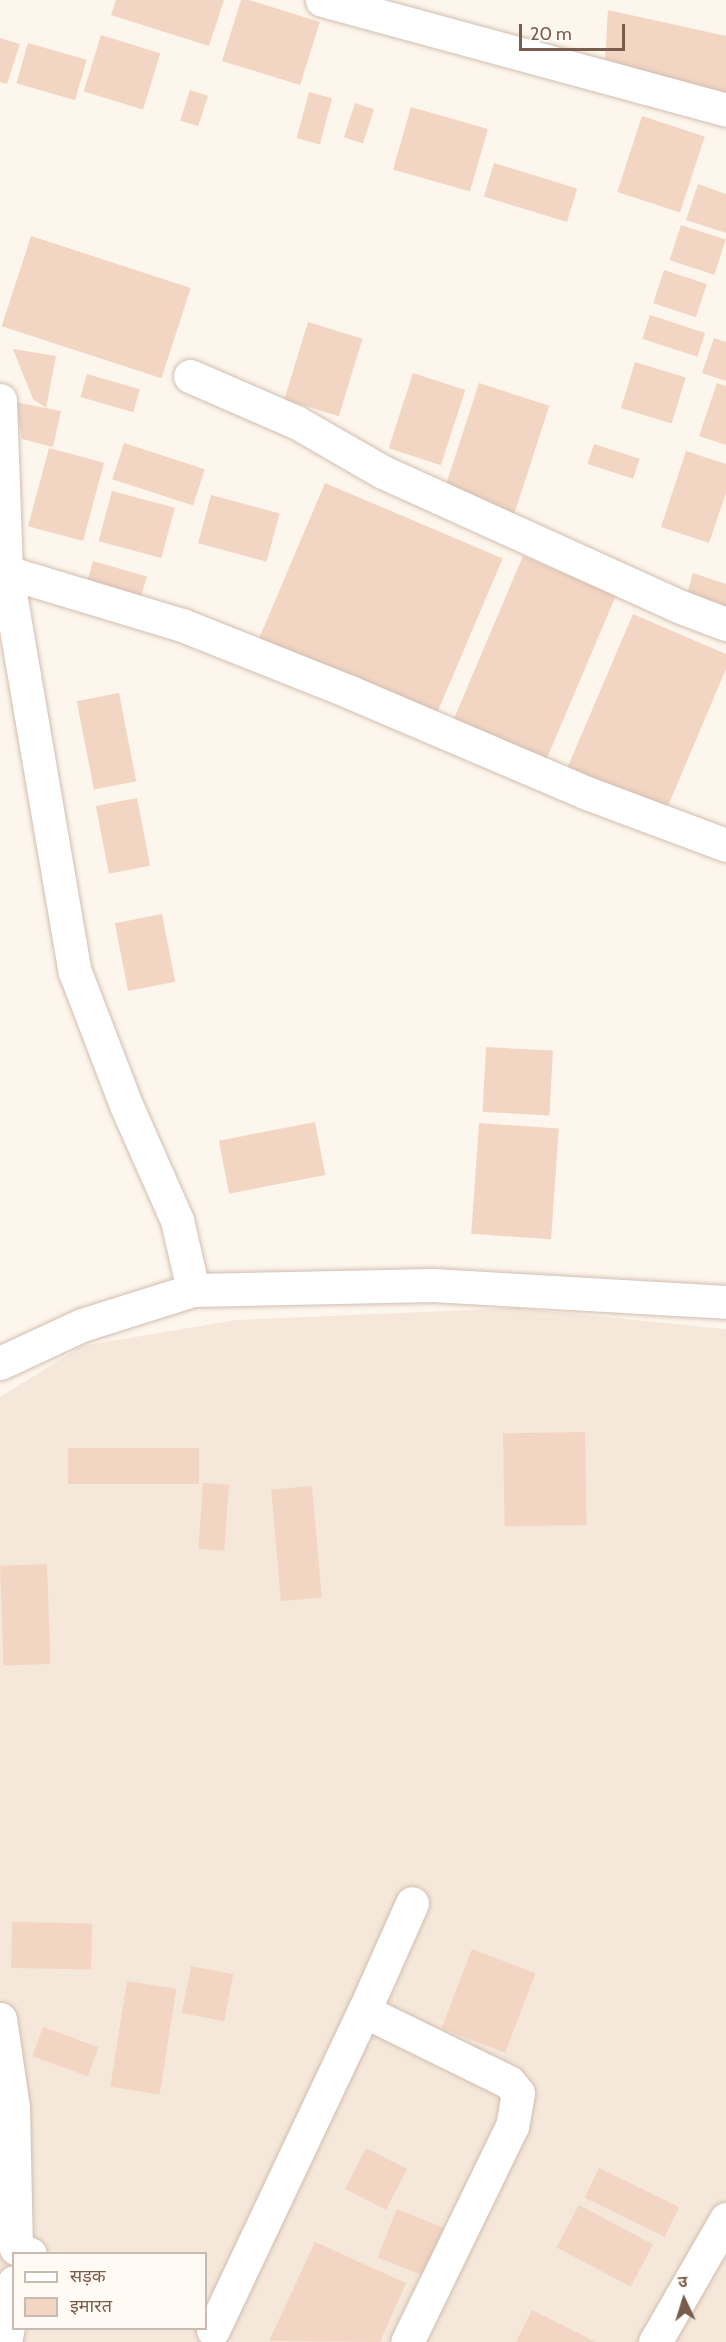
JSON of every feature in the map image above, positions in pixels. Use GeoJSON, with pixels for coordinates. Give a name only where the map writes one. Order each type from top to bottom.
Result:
{"type":"FeatureCollection","features":[{"type":"Feature","properties":{"kind":"street"},"geometry":{"type":"LineString","coordinates":[[322,0],[726,110]]}},
{"type":"Feature","properties":{"kind":"street"},"geometry":{"type":"LineString","coordinates":[[190,376],[296,422],[384,472],[681,607],[726,624]]}},
{"type":"Feature","properties":{"kind":"street"},"geometry":{"type":"LineString","coordinates":[[0,400],[3,570],[75,972],[126,1105],[177,1220],[193,1290]]}},
{"type":"Feature","properties":{"kind":"street"},"geometry":{"type":"LineString","coordinates":[[3,570],[182,625],[350,692],[587,794],[726,845]]}},
{"type":"Feature","properties":{"kind":"street"},"geometry":{"type":"LineString","coordinates":[[0,1363],[82,1325],[193,1290],[433,1285],[726,1302]]}},
{"type":"Feature","properties":{"kind":"street"},"geometry":{"type":"LineString","coordinates":[[219,2333],[412,1903]]}},
{"type":"Feature","properties":{"kind":"street"},"geometry":{"type":"LineString","coordinates":[[364,2011],[509,2082],[518,2093],[512,2126],[407,2342]]}},
{"type":"Feature","properties":{"kind":"street"},"geometry":{"type":"LineString","coordinates":[[0,2019],[21,2252]]}},
{"type":"Feature","properties":{"kind":"street"},"geometry":{"type":"LineString","coordinates":[[655,2342],[726,2219]]}},
{"type":"Feature","properties":{"kind":"street"},"geometry":{"type":"LineString","coordinates":[[5,2342],[12,2302]]}},
{"type":"Feature","properties":{"kind":"shaded area"},"geometry":{"type":"Polygon","coordinates":[[[515,1308],[726,1329],[726,2342],[0,2342],[0,1397],[82,1346],[236,1320],[515,1308]]]}},
{"type":"Feature","properties":{"kind":"building"},"geometry":{"type":"Polygon","coordinates":[[[116,0],[224,0],[209,46],[111,15],[116,0]]]}},
{"type":"Feature","properties":{"kind":"building"},"geometry":{"type":"Polygon","coordinates":[[[241,0],[249,0],[320,22],[300,85],[222,61],[241,0]]]}},
{"type":"Feature","properties":{"kind":"building"},"geometry":{"type":"Polygon","coordinates":[[[608,10],[726,36],[726,98],[605,59],[608,10]]]}},
{"type":"Feature","properties":{"kind":"building"},"geometry":{"type":"Polygon","coordinates":[[[101,35],[160,53],[143,110],[84,91],[101,35]]]}},
{"type":"Feature","properties":{"kind":"building"},"geometry":{"type":"Polygon","coordinates":[[[0,38],[20,44],[7,84],[0,82],[0,38]]]}},
{"type":"Feature","properties":{"kind":"building"},"geometry":{"type":"Polygon","coordinates":[[[28,43],[87,60],[75,100],[16,83],[28,43]]]}},
{"type":"Feature","properties":{"kind":"building"},"geometry":{"type":"Polygon","coordinates":[[[190,90],[208,96],[198,126],[180,120],[190,90]]]}},
{"type":"Feature","properties":{"kind":"building"},"geometry":{"type":"Polygon","coordinates":[[[309,92],[332,98],[320,145],[297,138],[309,92]]]}},
{"type":"Feature","properties":{"kind":"building"},"geometry":{"type":"Polygon","coordinates":[[[355,103],[374,109],[363,143],[344,137],[355,103]]]}},
{"type":"Feature","properties":{"kind":"building"},"geometry":{"type":"Polygon","coordinates":[[[411,107],[488,129],[470,192],[393,169],[411,107]]]}},
{"type":"Feature","properties":{"kind":"building"},"geometry":{"type":"Polygon","coordinates":[[[642,116],[705,136],[680,212],[617,192],[642,116]]]}},
{"type":"Feature","properties":{"kind":"building"},"geometry":{"type":"Polygon","coordinates":[[[494,163],[577,188],[567,222],[484,196],[494,163]]]}},
{"type":"Feature","properties":{"kind":"building"},"geometry":{"type":"Polygon","coordinates":[[[698,184],[726,194],[726,233],[686,220],[698,184]]]}},
{"type":"Feature","properties":{"kind":"building"},"geometry":{"type":"Polygon","coordinates":[[[681,225],[726,240],[714,275],[670,260],[681,225]]]}},
{"type":"Feature","properties":{"kind":"building"},"geometry":{"type":"Polygon","coordinates":[[[31,236],[191,288],[161,378],[2,326],[31,236]]]}},
{"type":"Feature","properties":{"kind":"building"},"geometry":{"type":"Polygon","coordinates":[[[664,270],[707,284],[696,317],[653,303],[664,270]]]}},
{"type":"Feature","properties":{"kind":"building"},"geometry":{"type":"Polygon","coordinates":[[[650,315],[705,333],[697,357],[642,339],[650,315]]]}},
{"type":"Feature","properties":{"kind":"building"},"geometry":{"type":"Polygon","coordinates":[[[308,322],[363,339],[339,416],[284,399],[308,322]]]}},
{"type":"Feature","properties":{"kind":"building"},"geometry":{"type":"Polygon","coordinates":[[[714,338],[726,342],[726,381],[702,373],[714,338]]]}},
{"type":"Feature","properties":{"kind":"building"},"geometry":{"type":"Polygon","coordinates":[[[13,349],[56,356],[46,408],[33,399],[13,349]]]}},
{"type":"Feature","properties":{"kind":"building"},"geometry":{"type":"Polygon","coordinates":[[[635,362],[686,377],[672,423],[621,408],[635,362]]]}},
{"type":"Feature","properties":{"kind":"building"},"geometry":{"type":"Polygon","coordinates":[[[413,373],[465,390],[441,465],[389,448],[413,373]]]}},
{"type":"Feature","properties":{"kind":"building"},"geometry":{"type":"Polygon","coordinates":[[[87,374],[140,389],[133,412],[80,397],[87,374]]]}},
{"type":"Feature","properties":{"kind":"building"},"geometry":{"type":"Polygon","coordinates":[[[479,383],[549,406],[514,515],[443,492],[479,383]]]}},
{"type":"Feature","properties":{"kind":"building"},"geometry":{"type":"Polygon","coordinates":[[[717,383],[726,386],[726,445],[699,436],[717,383]]]}},
{"type":"Feature","properties":{"kind":"building"},"geometry":{"type":"Polygon","coordinates":[[[15,402],[61,411],[53,447],[22,439],[15,402]]]}},
{"type":"Feature","properties":{"kind":"building"},"geometry":{"type":"Polygon","coordinates":[[[124,443],[205,469],[193,505],[112,479],[124,443]]]}},
{"type":"Feature","properties":{"kind":"building"},"geometry":{"type":"Polygon","coordinates":[[[594,444],[640,459],[633,479],[588,464],[594,444]]]}},
{"type":"Feature","properties":{"kind":"building"},"geometry":{"type":"Polygon","coordinates":[[[49,448],[104,463],[83,541],[28,526],[49,448]]]}},
{"type":"Feature","properties":{"kind":"building"},"geometry":{"type":"Polygon","coordinates":[[[686,451],[726,464],[726,493],[709,543],[661,527],[686,451]]]}},
{"type":"Feature","properties":{"kind":"building"},"geometry":{"type":"Polygon","coordinates":[[[325,483],[503,558],[434,720],[256,645],[325,483]]]}},
{"type":"Feature","properties":{"kind":"building"},"geometry":{"type":"Polygon","coordinates":[[[112,491],[175,508],[161,558],[99,541],[112,491]]]}},
{"type":"Feature","properties":{"kind":"building"},"geometry":{"type":"Polygon","coordinates":[[[211,495],[280,513],[267,562],[198,543],[211,495]]]}},
{"type":"Feature","properties":{"kind":"building"},"geometry":{"type":"Polygon","coordinates":[[[523,556],[616,595],[544,766],[451,726],[523,556]]]}},
{"type":"Feature","properties":{"kind":"building"},"geometry":{"type":"Polygon","coordinates":[[[93,561],[147,576],[139,603],[85,588],[93,561]]]}},
{"type":"Feature","properties":{"kind":"building"},"geometry":{"type":"Polygon","coordinates":[[[693,573],[726,584],[726,616],[685,601],[693,573]]]}},
{"type":"Feature","properties":{"kind":"building"},"geometry":{"type":"Polygon","coordinates":[[[633,614],[726,654],[726,669],[662,820],[563,778],[633,614]]]}},
{"type":"Feature","properties":{"kind":"building"},"geometry":{"type":"Polygon","coordinates":[[[119,693],[136,781],[94,790],[77,701],[119,693]]]}},
{"type":"Feature","properties":{"kind":"building"},"geometry":{"type":"Polygon","coordinates":[[[137,798],[150,866],[109,874],[96,806],[137,798]]]}},
{"type":"Feature","properties":{"kind":"building"},"geometry":{"type":"Polygon","coordinates":[[[162,914],[175,982],[128,991],[115,923],[162,914]]]}},
{"type":"Feature","properties":{"kind":"building"},"geometry":{"type":"Polygon","coordinates":[[[486,1047],[553,1051],[550,1115],[483,1112],[486,1047]]]}},
{"type":"Feature","properties":{"kind":"building"},"geometry":{"type":"Polygon","coordinates":[[[315,1122],[325,1175],[229,1194],[219,1141],[315,1122]]]}},
{"type":"Feature","properties":{"kind":"building"},"geometry":{"type":"Polygon","coordinates":[[[479,1123],[559,1129],[551,1239],[471,1234],[479,1123]]]}},
{"type":"Feature","properties":{"kind":"building"},"geometry":{"type":"Polygon","coordinates":[[[585,1432],[587,1525],[505,1526],[503,1433],[585,1432]]]}},
{"type":"Feature","properties":{"kind":"building"},"geometry":{"type":"Polygon","coordinates":[[[68,1448],[199,1448],[199,1484],[68,1484],[68,1448]]]}},
{"type":"Feature","properties":{"kind":"building"},"geometry":{"type":"Polygon","coordinates":[[[203,1483],[229,1485],[224,1551],[198,1549],[203,1483]]]}},
{"type":"Feature","properties":{"kind":"building"},"geometry":{"type":"Polygon","coordinates":[[[312,1486],[322,1598],[281,1601],[271,1490],[312,1486]]]}},
{"type":"Feature","properties":{"kind":"building"},"geometry":{"type":"Polygon","coordinates":[[[47,1564],[50,1664],[4,1666],[0,1566],[47,1564]]]}},
{"type":"Feature","properties":{"kind":"building"},"geometry":{"type":"Polygon","coordinates":[[[12,1922],[92,1923],[91,1969],[11,1968],[12,1922]]]}},
{"type":"Feature","properties":{"kind":"building"},"geometry":{"type":"Polygon","coordinates":[[[472,1949],[535,1973],[505,2053],[442,2028],[472,1949]]]}},
{"type":"Feature","properties":{"kind":"building"},"geometry":{"type":"Polygon","coordinates":[[[191,1966],[233,1974],[224,2021],[182,2013],[191,1966]]]}},
{"type":"Feature","properties":{"kind":"building"},"geometry":{"type":"Polygon","coordinates":[[[127,1981],[176,1989],[160,2095],[110,2087],[127,1981]]]}},
{"type":"Feature","properties":{"kind":"building"},"geometry":{"type":"Polygon","coordinates":[[[43,2027],[98,2047],[88,2076],[32,2056],[43,2027]]]}},
{"type":"Feature","properties":{"kind":"building"},"geometry":{"type":"Polygon","coordinates":[[[366,2148],[407,2169],[386,2210],[345,2189],[366,2148]]]}},
{"type":"Feature","properties":{"kind":"building"},"geometry":{"type":"Polygon","coordinates":[[[599,2168],[679,2207],[665,2237],[585,2198],[599,2168]]]}},
{"type":"Feature","properties":{"kind":"building"},"geometry":{"type":"Polygon","coordinates":[[[579,2205],[653,2244],[631,2287],[556,2247],[579,2205]]]}},
{"type":"Feature","properties":{"kind":"building"},"geometry":{"type":"Polygon","coordinates":[[[397,2209],[447,2229],[428,2277],[378,2257],[397,2209]]]}},
{"type":"Feature","properties":{"kind":"building"},"geometry":{"type":"Polygon","coordinates":[[[315,2242],[406,2283],[380,2342],[269,2341],[315,2242]]]}},
{"type":"Feature","properties":{"kind":"building"},"geometry":{"type":"Polygon","coordinates":[[[532,2310],[596,2342],[516,2342],[532,2310]]]}}]}
